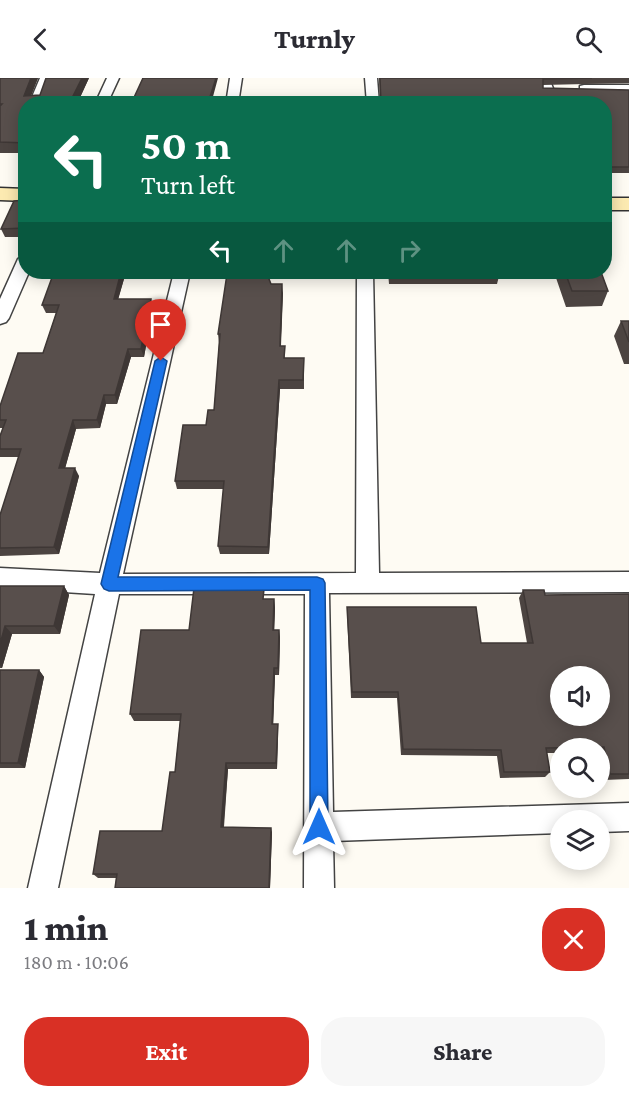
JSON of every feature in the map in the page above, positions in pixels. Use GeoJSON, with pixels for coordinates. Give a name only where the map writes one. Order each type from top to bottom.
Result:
{"type":"FeatureCollection","features":[{"type":"Feature","properties":{"kind":"main road"},"geometry":{"type":"LineString","coordinates":[[0,176],[18,176]]}},
{"type":"Feature","properties":{"kind":"main road"},"geometry":{"type":"LineString","coordinates":[[612,186],[629,186]]}},
{"type":"Feature","properties":{"kind":"main road"},"geometry":{"type":"LineString","coordinates":[[0,194],[18,195]]}},
{"type":"Feature","properties":{"kind":"main road"},"geometry":{"type":"LineString","coordinates":[[612,204],[629,204]]}},
{"type":"Feature","properties":{"kind":"street"},"geometry":{"type":"LineString","coordinates":[[38,96],[46,78]]}},
{"type":"Feature","properties":{"kind":"street"},"geometry":{"type":"LineString","coordinates":[[105,96],[113,78]]}},
{"type":"Feature","properties":{"kind":"street"},"geometry":{"type":"LineString","coordinates":[[233,96],[236,78]]}},
{"type":"Feature","properties":{"kind":"street"},"geometry":{"type":"LineString","coordinates":[[372,78],[373,96]]}},
{"type":"Feature","properties":{"kind":"street"},"geometry":{"type":"LineString","coordinates":[[555,86],[629,89]]}},
{"type":"Feature","properties":{"kind":"street"},"geometry":{"type":"LineString","coordinates":[[0,318],[18,277]]}},
{"type":"Feature","properties":{"kind":"street"},"geometry":{"type":"LineString","coordinates":[[43,888],[109,584],[180,279]]}},
{"type":"Feature","properties":{"kind":"street"},"geometry":{"type":"LineString","coordinates":[[365,279],[368,583]]}},
{"type":"Feature","properties":{"kind":"street"},"geometry":{"type":"LineString","coordinates":[[0,578],[109,584],[629,582]]}},
{"type":"Feature","properties":{"kind":"street"},"geometry":{"type":"LineString","coordinates":[[317,583],[319,888]]}},
{"type":"Feature","properties":{"kind":"street"},"geometry":{"type":"LineString","coordinates":[[319,827],[629,817]]}},
{"type":"Feature","properties":{"kind":"building"},"geometry":{"type":"Polygon","coordinates":[[[0,78],[31,78],[24,96],[18,96],[18,143],[0,142],[0,106],[2,104],[0,104],[0,78]]]}},
{"type":"Feature","properties":{"kind":"building"},"geometry":{"type":"Polygon","coordinates":[[[46,78],[82,78],[73,96],[24,96],[40,95],[46,78]]]}},
{"type":"Feature","properties":{"kind":"building"},"geometry":{"type":"Polygon","coordinates":[[[143,78],[216,78],[210,96],[135,96],[143,78]]]}},
{"type":"Feature","properties":{"kind":"building"},"geometry":{"type":"Polygon","coordinates":[[[380,78],[592,78],[543,79],[543,88],[629,90],[629,167],[612,167],[612,96],[381,96],[380,78]]]}},
{"type":"Feature","properties":{"kind":"building"},"geometry":{"type":"Polygon","coordinates":[[[14,201],[18,201],[18,228],[1,229],[14,201]]]}},
{"type":"Feature","properties":{"kind":"building"},"geometry":{"type":"Polygon","coordinates":[[[51,279],[119,279],[114,299],[151,299],[141,349],[128,349],[115,395],[104,395],[97,420],[73,420],[59,468],[75,468],[54,547],[0,548],[0,515],[21,449],[0,449],[0,436],[6,420],[0,420],[0,406],[18,353],[43,353],[59,305],[42,305],[51,279]]]}},
{"type":"Feature","properties":{"kind":"building"},"geometry":{"type":"Polygon","coordinates":[[[226,279],[269,279],[271,284],[282,284],[280,346],[285,346],[284,358],[304,358],[303,380],[279,380],[268,547],[218,546],[224,481],[175,481],[183,425],[206,425],[208,410],[214,410],[220,334],[218,334],[226,279]]]}},
{"type":"Feature","properties":{"kind":"building"},"geometry":{"type":"Polygon","coordinates":[[[568,279],[604,279],[608,291],[572,291],[568,279]]]}},
{"type":"Feature","properties":{"kind":"building"},"geometry":{"type":"Polygon","coordinates":[[[621,321],[629,321],[629,342],[621,321]]]}},
{"type":"Feature","properties":{"kind":"building"},"geometry":{"type":"Polygon","coordinates":[[[0,586],[64,586],[54,626],[5,626],[0,644],[0,586]]]}},
{"type":"Feature","properties":{"kind":"building"},"geometry":{"type":"Polygon","coordinates":[[[194,588],[264,589],[263,599],[274,599],[273,630],[279,630],[278,668],[274,668],[272,724],[278,724],[276,763],[226,763],[221,827],[271,828],[269,888],[115,888],[117,874],[93,874],[100,831],[162,831],[170,772],[175,772],[181,714],[130,714],[141,630],[189,630],[194,588]]]}},
{"type":"Feature","properties":{"kind":"building"},"geometry":{"type":"Polygon","coordinates":[[[523,590],[544,590],[545,595],[629,594],[629,774],[610,774],[610,738],[550,738],[550,748],[546,748],[550,772],[504,772],[501,750],[403,749],[398,692],[352,692],[347,607],[476,607],[481,643],[533,643],[523,590]]]}},
{"type":"Feature","properties":{"kind":"building"},"geometry":{"type":"Polygon","coordinates":[[[0,670],[39,670],[18,763],[0,763],[0,670]]]}},
{"type":"Feature","properties":{"kind":"route"},"geometry":{"type":"LineString","coordinates":[[161,361],[109,584],[317,583],[319,827]]}}]}
